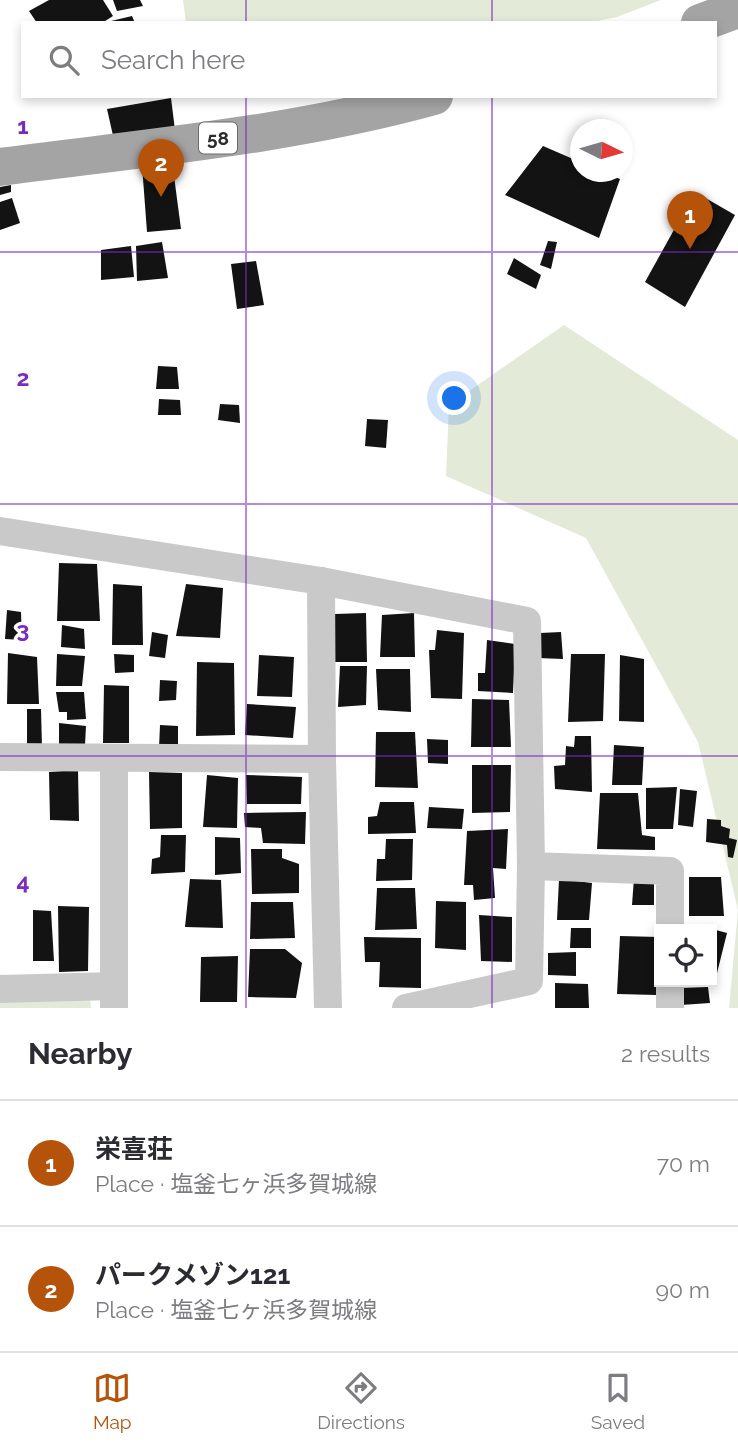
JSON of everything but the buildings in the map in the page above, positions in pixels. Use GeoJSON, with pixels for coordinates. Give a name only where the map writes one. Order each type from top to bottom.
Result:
{"type":"FeatureCollection","features":[{"type":"Feature","properties":{"kind":"main road"},"geometry":{"type":"LineString","coordinates":[[705,21],[738,9]]}},
{"type":"Feature","properties":{"kind":"main road","name":"58"},"geometry":{"type":"LineString","coordinates":[[0,167],[271,131],[352,117],[426,98]]}},
{"type":"Feature","properties":{"kind":"street"},"geometry":{"type":"LineString","coordinates":[[0,531],[321,581],[527,621],[531,866],[529,981],[406,1008]]}},
{"type":"Feature","properties":{"kind":"street"},"geometry":{"type":"LineString","coordinates":[[321,581],[328,1008]]}},
{"type":"Feature","properties":{"kind":"street"},"geometry":{"type":"LineString","coordinates":[[0,757],[322,759]]}},
{"type":"Feature","properties":{"kind":"street"},"geometry":{"type":"LineString","coordinates":[[0,989],[114,997],[114,759]]}},
{"type":"Feature","properties":{"kind":"street"},"geometry":{"type":"LineString","coordinates":[[531,866],[670,871],[670,924]]}},
{"type":"Feature","properties":{"kind":"street"},"geometry":{"type":"LineString","coordinates":[[670,987],[670,1008]]}},
{"type":"Feature","properties":{"kind":"green space"},"geometry":{"type":"Polygon","coordinates":[[[183,0],[661,0],[617,17],[598,21],[186,21],[183,0]]]}},
{"type":"Feature","properties":{"kind":"green space"},"geometry":{"type":"Polygon","coordinates":[[[564,325],[738,440],[738,910],[698,742],[586,538],[446,476],[449,405],[564,325]]]}},
{"type":"Feature","properties":{"kind":"green space"},"geometry":{"type":"Polygon","coordinates":[[[738,910],[738,1008],[729,1008],[738,910]]]}},
{"type":"Feature","properties":{"kind":"green space"},"geometry":{"type":"Polygon","coordinates":[[[90,996],[91,1008],[0,1008],[0,998],[90,996]]]}},
{"type":"Feature","properties":{"kind":"place","name":"パークメゾン121"},"geometry":{"type":"Point","coordinates":[161,197]}},
{"type":"Feature","properties":{"kind":"place","name":"栄喜荘"},"geometry":{"type":"Point","coordinates":[690,249]}}]}
